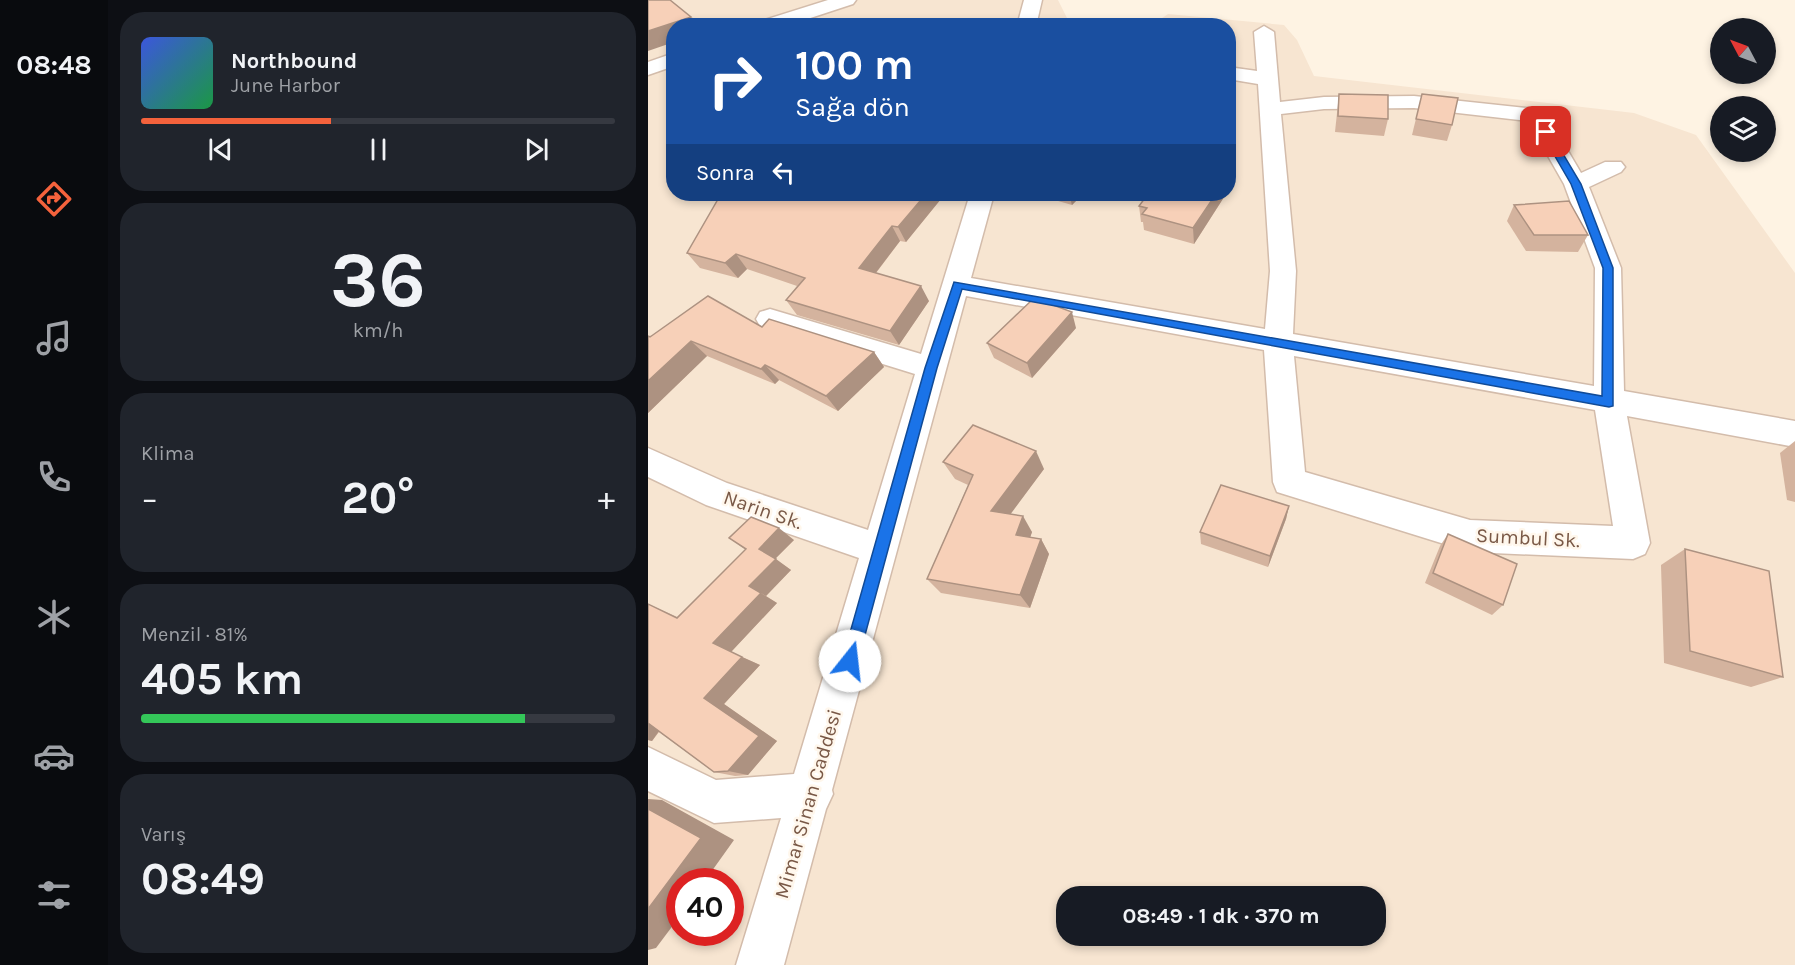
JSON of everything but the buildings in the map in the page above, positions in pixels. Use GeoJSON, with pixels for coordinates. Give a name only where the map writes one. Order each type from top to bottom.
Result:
{"type":"FeatureCollection","features":[{"type":"Feature","properties":{"kind":"street"},"geometry":{"type":"LineString","coordinates":[[790,18],[847,0]]}},
{"type":"Feature","properties":{"kind":"street"},"geometry":{"type":"LineString","coordinates":[[1028,18],[1033,0]]}},
{"type":"Feature","properties":{"kind":"street"},"geometry":{"type":"LineString","coordinates":[[1264,32],[1283,271],[1278,342]]}},
{"type":"Feature","properties":{"kind":"street"},"geometry":{"type":"LineString","coordinates":[[648,69],[666,62]]}},
{"type":"Feature","properties":{"kind":"street"},"geometry":{"type":"LineString","coordinates":[[1236,74],[1267,79]]}},
{"type":"Feature","properties":{"kind":"street"},"geometry":{"type":"LineString","coordinates":[[1271,109],[1324,103],[1414,102],[1536,115],[1576,184],[1608,268],[1609,402]]}},
{"type":"Feature","properties":{"kind":"street"},"geometry":{"type":"LineString","coordinates":[[1576,184],[1612,167]]}},
{"type":"Feature","properties":{"kind":"street","name":"Mimar Sinan Caddesi"},"geometry":{"type":"LineString","coordinates":[[760,965],[812,794],[980,201]]}},
{"type":"Feature","properties":{"kind":"street"},"geometry":{"type":"LineString","coordinates":[[958,285],[1795,434]]}},
{"type":"Feature","properties":{"kind":"street"},"geometry":{"type":"LineString","coordinates":[[770,319],[931,368]]}},
{"type":"Feature","properties":{"kind":"street","name":"Sumbul Sk."},"geometry":{"type":"LineString","coordinates":[[1278,342],[1289,482],[1470,536],[1633,543],[1609,402]]}},
{"type":"Feature","properties":{"kind":"street","name":"Narin Sk."},"geometry":{"type":"LineString","coordinates":[[648,462],[718,495],[881,550]]}},
{"type":"Feature","properties":{"kind":"street"},"geometry":{"type":"LineString","coordinates":[[648,768],[714,802],[812,794]]}},
{"type":"Feature","properties":{"kind":"shaded area"},"geometry":{"type":"Polygon","coordinates":[[[648,0],[1058,0],[1067,18],[666,18],[666,201],[1236,201],[1236,20],[1284,25],[1297,40],[1314,76],[1634,113],[1696,135],[1710,155],[1710,162],[1715,162],[1795,273],[1795,965],[648,965],[648,0]]]}},
{"type":"Feature","properties":{"kind":"shaded area"},"geometry":{"type":"Polygon","coordinates":[[[1168,14],[1210,18],[1162,18],[1168,14]]]}},
{"type":"Feature","properties":{"kind":"route"},"geometry":{"type":"LineString","coordinates":[[850,661],[931,368],[958,285],[1609,402],[1608,268],[1576,184],[1546,132]]}}]}
